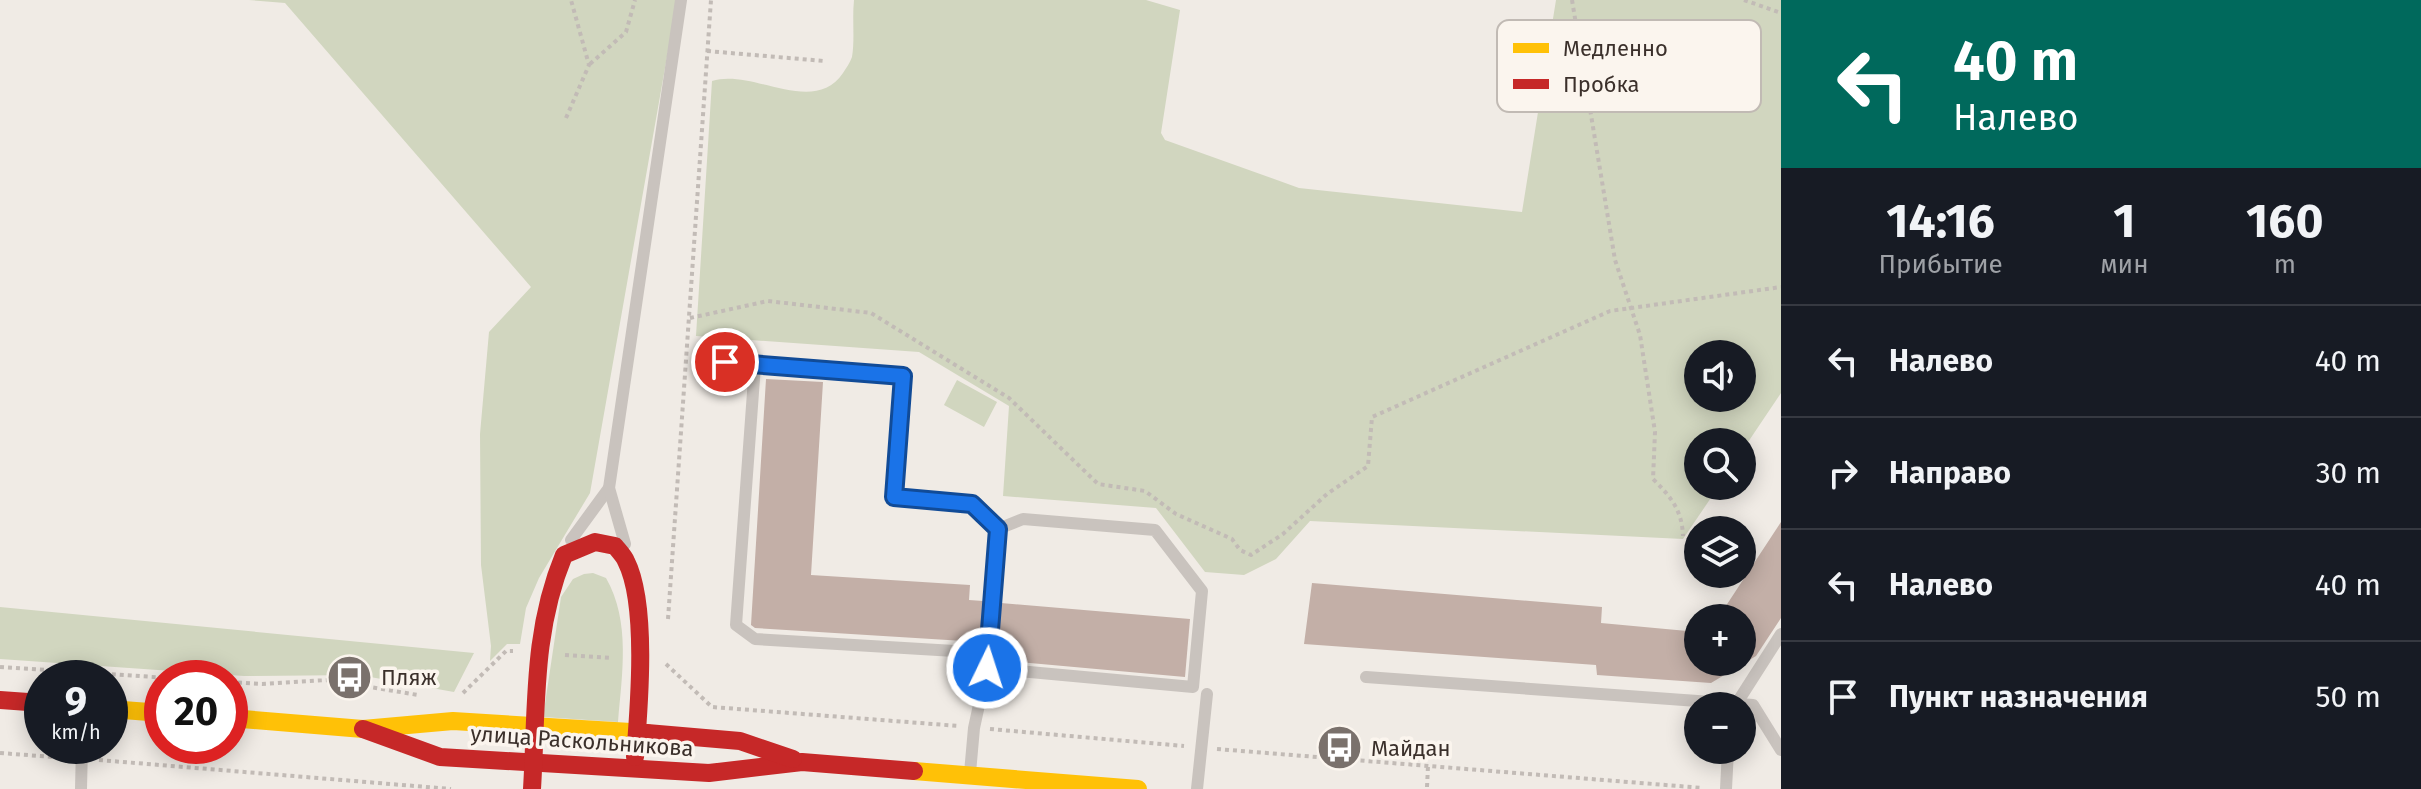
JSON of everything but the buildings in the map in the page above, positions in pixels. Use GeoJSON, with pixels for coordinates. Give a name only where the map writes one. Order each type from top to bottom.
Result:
{"type":"FeatureCollection","features":[{"type":"Feature","properties":{"kind":"street"},"geometry":{"type":"LineString","coordinates":[[532,789],[539,653],[551,591],[564,555],[584,544],[599,541],[616,547],[629,563],[635,591],[640,647],[633,789]]}},
{"type":"Feature","properties":{"kind":"street"},"geometry":{"type":"LineString","coordinates":[[0,700],[24,702]]}},
{"type":"Feature","properties":{"kind":"street","name":"улица Раскольникова"},"geometry":{"type":"LineString","coordinates":[[248,719],[363,729],[453,721],[535,724],[637,734],[711,737],[740,741],[802,762],[923,781],[970,776],[1138,789]]}},
{"type":"Feature","properties":{"kind":"street","name":"улица Раскольникова"},"geometry":{"type":"LineString","coordinates":[[363,729],[440,757],[709,773],[802,762]]}},
{"type":"Feature","properties":{"kind":"lane"},"geometry":{"type":"LineString","coordinates":[[629,563],[609,488],[681,0]]}},
{"type":"Feature","properties":{"kind":"lane"},"geometry":{"type":"LineString","coordinates":[[725,362],[903,376],[894,497],[972,504],[998,529]]}},
{"type":"Feature","properties":{"kind":"lane"},"geometry":{"type":"LineString","coordinates":[[755,365],[736,625],[755,639],[988,653]]}},
{"type":"Feature","properties":{"kind":"lane"},"geometry":{"type":"LineString","coordinates":[[564,555],[572,537],[609,488]]}},
{"type":"Feature","properties":{"kind":"lane"},"geometry":{"type":"LineString","coordinates":[[987,668],[1193,687],[1202,591],[1155,530],[1023,519],[998,529]]}},
{"type":"Feature","properties":{"kind":"lane"},"geometry":{"type":"LineString","coordinates":[[970,776],[974,728],[987,668],[998,529]]}},
{"type":"Feature","properties":{"kind":"lane"},"geometry":{"type":"LineString","coordinates":[[1743,692],[1781,634]]}},
{"type":"Feature","properties":{"kind":"lane"},"geometry":{"type":"LineString","coordinates":[[1366,677],[1684,701]]}},
{"type":"Feature","properties":{"kind":"lane"},"geometry":{"type":"LineString","coordinates":[[1197,789],[1207,694]]}},
{"type":"Feature","properties":{"kind":"lane"},"geometry":{"type":"LineString","coordinates":[[1756,710],[1781,750]]}},
{"type":"Feature","properties":{"kind":"lane"},"geometry":{"type":"LineString","coordinates":[[81,789],[82,764]]}},
{"type":"Feature","properties":{"kind":"lane"},"geometry":{"type":"LineString","coordinates":[[1726,789],[1727,764]]}},
{"type":"Feature","properties":{"kind":"path"},"geometry":{"type":"LineString","coordinates":[[571,0],[589,65]]}},
{"type":"Feature","properties":{"kind":"path"},"geometry":{"type":"LineString","coordinates":[[566,118],[589,65],[626,32],[635,0]]}},
{"type":"Feature","properties":{"kind":"path"},"geometry":{"type":"LineString","coordinates":[[667,631],[711,0]]}},
{"type":"Feature","properties":{"kind":"path"},"geometry":{"type":"LineString","coordinates":[[1572,0],[1575,20]]}},
{"type":"Feature","properties":{"kind":"path"},"geometry":{"type":"LineString","coordinates":[[1744,0],[1781,13]]}},
{"type":"Feature","properties":{"kind":"path"},"geometry":{"type":"LineString","coordinates":[[707,51],[824,61]]}},
{"type":"Feature","properties":{"kind":"path"},"geometry":{"type":"LineString","coordinates":[[1591,112],[1615,260],[1640,335],[1655,432],[1653,479],[1674,500],[1683,520],[1683,536]]}},
{"type":"Feature","properties":{"kind":"path"},"geometry":{"type":"LineString","coordinates":[[690,318],[768,301],[871,313],[1009,398],[1098,484],[1145,491],[1176,514],[1232,539],[1240,550],[1251,555],[1283,534],[1327,494],[1368,466],[1372,417],[1610,311],[1781,287]]}},
{"type":"Feature","properties":{"kind":"path"},"geometry":{"type":"LineString","coordinates":[[455,701],[506,651],[521,652]]}},
{"type":"Feature","properties":{"kind":"path"},"geometry":{"type":"LineString","coordinates":[[562,655],[623,659]]}},
{"type":"Feature","properties":{"kind":"path"},"geometry":{"type":"LineString","coordinates":[[665,662],[712,707],[966,727]]}},
{"type":"Feature","properties":{"kind":"path"},"geometry":{"type":"LineString","coordinates":[[0,667],[144,676]]}},
{"type":"Feature","properties":{"kind":"path"},"geometry":{"type":"LineString","coordinates":[[248,683],[328,680],[427,696]]}},
{"type":"Feature","properties":{"kind":"path"},"geometry":{"type":"LineString","coordinates":[[983,728],[1194,747]]}},
{"type":"Feature","properties":{"kind":"path"},"geometry":{"type":"LineString","coordinates":[[1210,748],[1703,788]]}},
{"type":"Feature","properties":{"kind":"path"},"geometry":{"type":"LineString","coordinates":[[0,753],[24,753]]}},
{"type":"Feature","properties":{"kind":"path"},"geometry":{"type":"LineString","coordinates":[[128,757],[451,789]]}},
{"type":"Feature","properties":{"kind":"path"},"geometry":{"type":"LineString","coordinates":[[1427,787],[1428,766]]}},
{"type":"Feature","properties":{"kind":"green space"},"geometry":{"type":"Polygon","coordinates":[[[249,0],[677,0],[590,493],[539,578],[526,608],[520,644],[507,644],[490,661],[481,565],[480,434],[489,332],[531,287],[285,3],[249,0]]]}},
{"type":"Feature","properties":{"kind":"green space"},"geometry":{"type":"Polygon","coordinates":[[[854,0],[1146,0],[1180,10],[1161,133],[1165,140],[1299,188],[1522,212],[1538,112],[1761,112],[1761,20],[1553,20],[1556,0],[1781,0],[1781,393],[1756,430],[1684,428],[1684,500],[1709,500],[1699,516],[1684,516],[1683,539],[1310,521],[1276,559],[1244,575],[1205,572],[1156,508],[1003,496],[1009,406],[919,352],[696,336],[712,81],[746,80],[782,89],[816,91],[830,85],[843,73],[852,57],[854,0]]]}},
{"type":"Feature","properties":{"kind":"green space"},"geometry":{"type":"Polygon","coordinates":[[[957,380],[997,402],[984,427],[944,405],[957,380]]]}},
{"type":"Feature","properties":{"kind":"green space"},"geometry":{"type":"Polygon","coordinates":[[[593,573],[606,578],[619,612],[623,648],[618,722],[543,717],[561,597],[573,579],[593,573]]]}},
{"type":"Feature","properties":{"kind":"green space"},"geometry":{"type":"Polygon","coordinates":[[[0,607],[474,653],[454,692],[359,675],[248,676],[248,660],[144,660],[144,669],[128,668],[128,660],[0,659],[0,607]]]}},
{"type":"Feature","properties":{"kind":"traffic: slow"},"geometry":{"type":"LineString","coordinates":[[128,710],[144,712]]}},
{"type":"Feature","properties":{"kind":"traffic: slow"},"geometry":{"type":"LineString","coordinates":[[248,719],[363,729],[453,721],[647,733]]}},
{"type":"Feature","properties":{"kind":"traffic: slow"},"geometry":{"type":"LineString","coordinates":[[914,771],[1138,789]]}},
{"type":"Feature","properties":{"kind":"traffic: jam"},"geometry":{"type":"LineString","coordinates":[[532,789],[538,670],[546,613],[564,555],[595,542],[615,546],[624,557],[633,580],[640,629],[635,757]]}},
{"type":"Feature","properties":{"kind":"traffic: jam"},"geometry":{"type":"LineString","coordinates":[[0,700],[24,702]]}},
{"type":"Feature","properties":{"kind":"traffic: jam"},"geometry":{"type":"LineString","coordinates":[[363,729],[440,757],[709,773],[802,762],[914,771]]}},
{"type":"Feature","properties":{"kind":"traffic: jam"},"geometry":{"type":"LineString","coordinates":[[647,733],[740,741],[793,759]]}},
{"type":"Feature","properties":{"kind":"place","name":"Пляж"},"geometry":{"type":"Point","coordinates":[350,677]}},
{"type":"Feature","properties":{"kind":"place","name":"Майдан"},"geometry":{"type":"Point","coordinates":[1340,748]}},
{"type":"Feature","properties":{"kind":"route"},"geometry":{"type":"LineString","coordinates":[[725,362],[903,376],[894,497],[972,504],[998,529],[987,668]]}}]}
